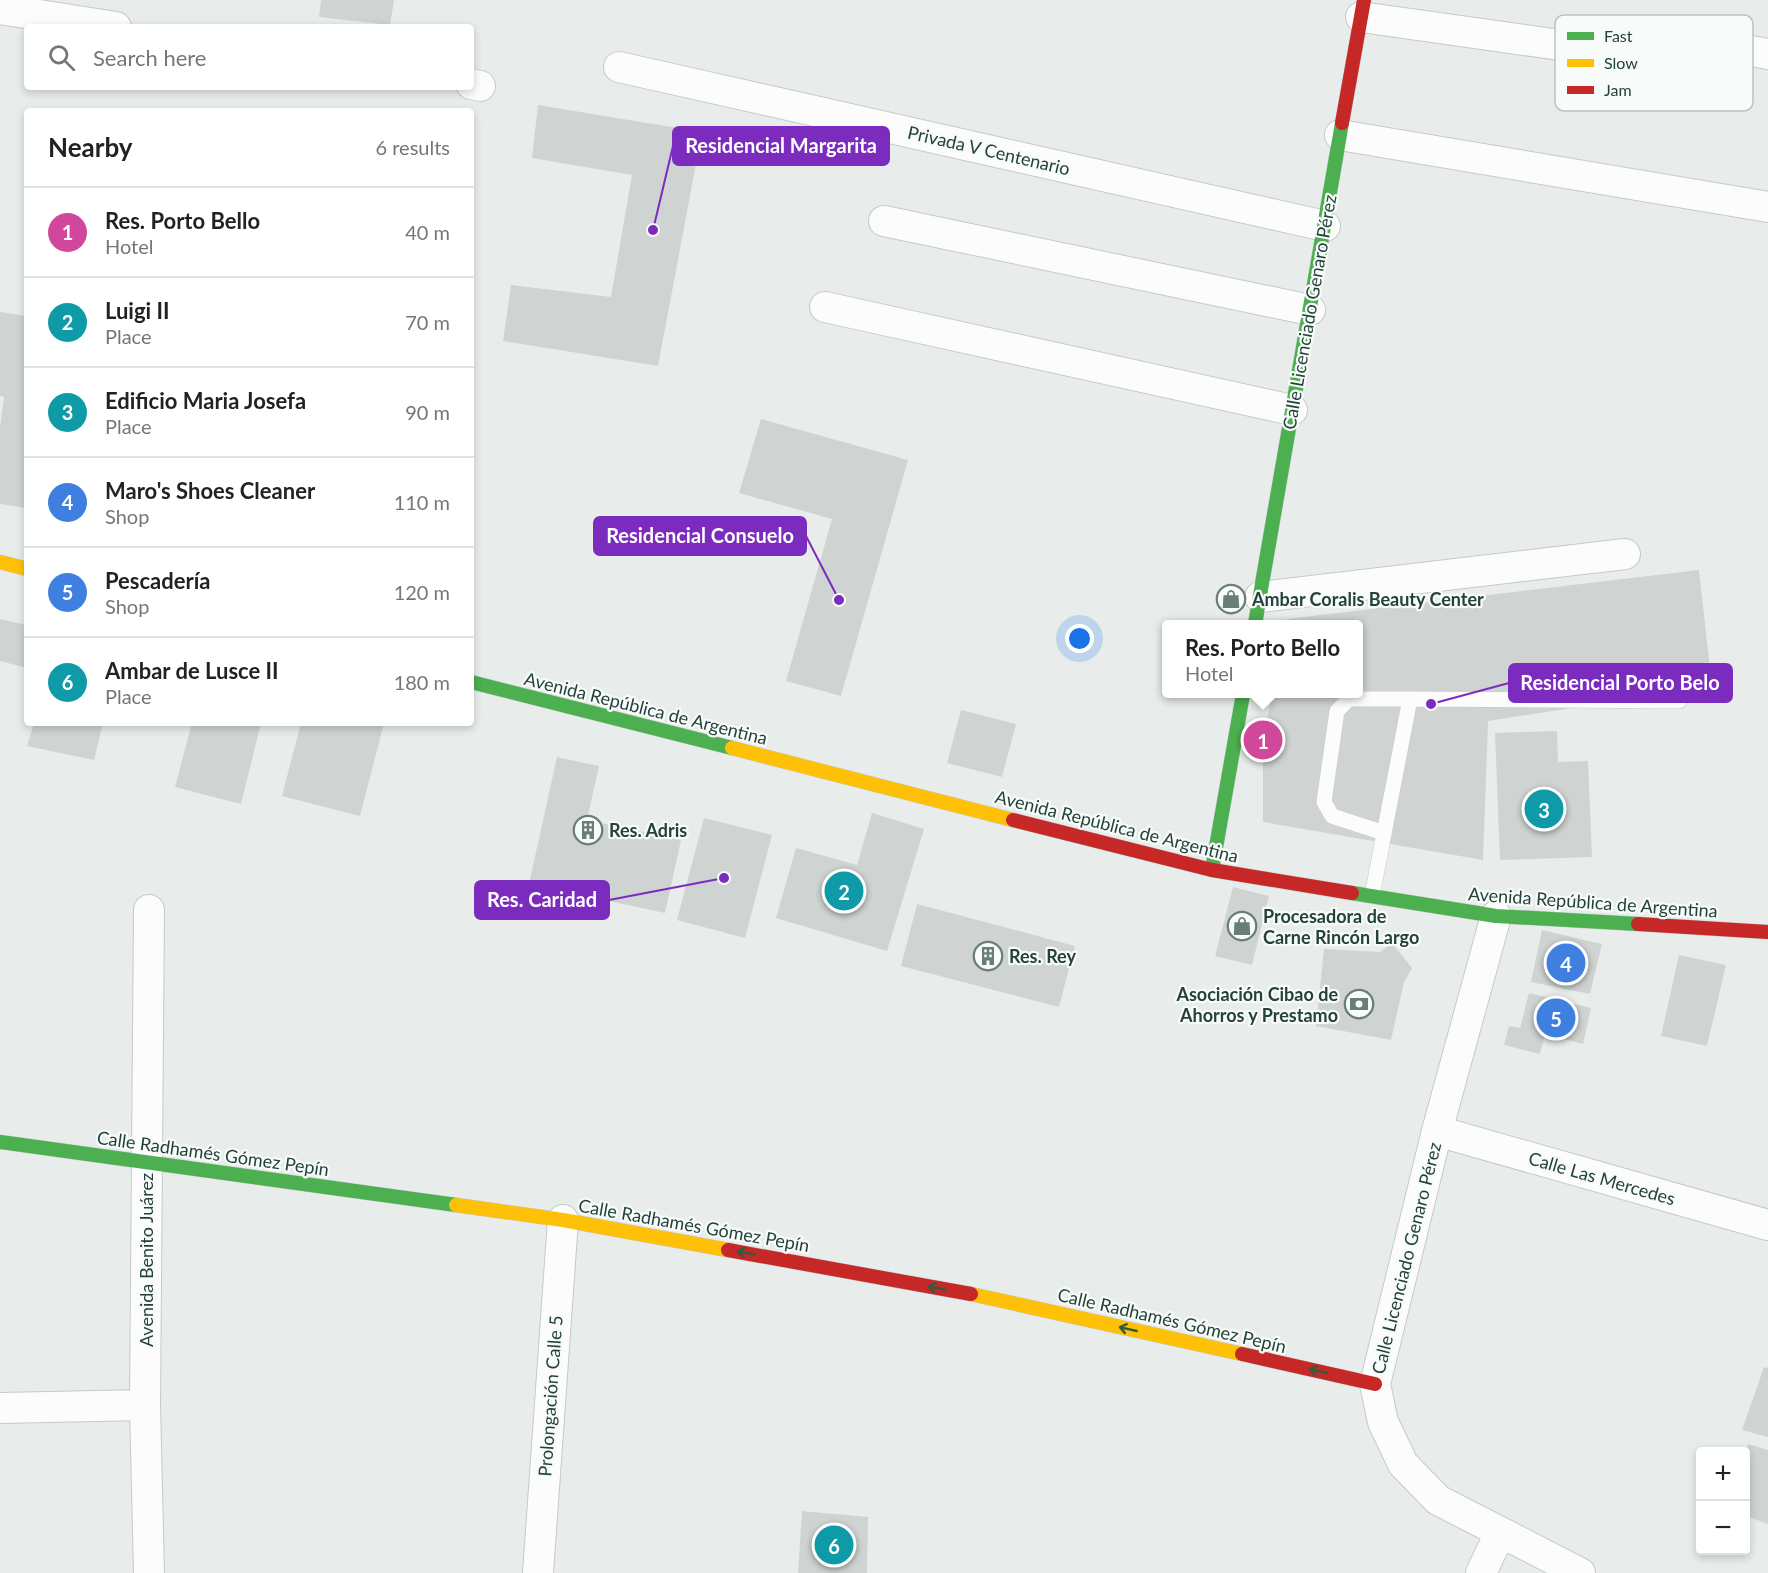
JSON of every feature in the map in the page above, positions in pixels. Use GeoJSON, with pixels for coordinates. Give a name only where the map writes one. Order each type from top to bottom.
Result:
{"type":"FeatureCollection","features":[{"type":"Feature","properties":{"kind":"main road","name":"Calle Licenciado Genaro Pérez"},"geometry":{"type":"LineString","coordinates":[[1257,611],[1362,9]]}},
{"type":"Feature","properties":{"kind":"main road"},"geometry":{"type":"LineString","coordinates":[[0,562],[24,568]]}},
{"type":"Feature","properties":{"kind":"main road","name":"Avenida República de Argentina"},"geometry":{"type":"LineString","coordinates":[[474,683],[1212,870],[1496,916],[1768,932]]}},
{"type":"Feature","properties":{"kind":"main road"},"geometry":{"type":"LineString","coordinates":[[1212,870],[1242,698]]}},
{"type":"Feature","properties":{"kind":"main road","name":"Calle Radhamés Gómez Pepín"},"geometry":{"type":"LineString","coordinates":[[0,1142],[563,1220],[976,1295],[1375,1384]]}},
{"type":"Feature","properties":{"kind":"street"},"geometry":{"type":"LineString","coordinates":[[15,7],[101,24]]}},
{"type":"Feature","properties":{"kind":"street"},"geometry":{"type":"LineString","coordinates":[[1362,9],[1555,43]]}},
{"type":"Feature","properties":{"kind":"street"},"geometry":{"type":"LineString","coordinates":[[1753,51],[1768,54]]}},
{"type":"Feature","properties":{"kind":"street","name":"Privada V Centenario"},"geometry":{"type":"LineString","coordinates":[[619,67],[1325,226]]}},
{"type":"Feature","properties":{"kind":"street"},"geometry":{"type":"LineString","coordinates":[[1340,135],[1768,207]]}},
{"type":"Feature","properties":{"kind":"street"},"geometry":{"type":"LineString","coordinates":[[884,221],[1310,310]]}},
{"type":"Feature","properties":{"kind":"street"},"geometry":{"type":"LineString","coordinates":[[825,307],[1292,410]]}},
{"type":"Feature","properties":{"kind":"street"},"geometry":{"type":"LineString","coordinates":[[1257,611],[1625,554]]}},
{"type":"Feature","properties":{"kind":"street","name":"Avenida Benito Juárez"},"geometry":{"type":"LineString","coordinates":[[148,1573],[145,1405],[149,910]]}},
{"type":"Feature","properties":{"kind":"street","name":"Calle Licenciado Genaro Pérez"},"geometry":{"type":"LineString","coordinates":[[1496,916],[1437,1131],[1375,1384],[1383,1422],[1403,1464],[1438,1500],[1580,1573]]}},
{"type":"Feature","properties":{"kind":"street","name":"Calle Las Mercedes"},"geometry":{"type":"LineString","coordinates":[[1437,1131],[1768,1225]]}},
{"type":"Feature","properties":{"kind":"street","name":"Prolongación Calle 5"},"geometry":{"type":"LineString","coordinates":[[538,1573],[563,1220]]}},
{"type":"Feature","properties":{"kind":"street"},"geometry":{"type":"LineString","coordinates":[[0,1408],[145,1405]]}},
{"type":"Feature","properties":{"kind":"street"},"geometry":{"type":"LineString","coordinates":[[1481,1573],[1500,1533]]}},
{"type":"Feature","properties":{"kind":"lane"},"geometry":{"type":"LineString","coordinates":[[1384,832],[1332,816],[1324,802],[1336,711],[1349,699],[1679,701]]}},
{"type":"Feature","properties":{"kind":"lane"},"geometry":{"type":"LineString","coordinates":[[1372,896],[1410,699]]}},
{"type":"Feature","properties":{"kind":"building"},"geometry":{"type":"Polygon","coordinates":[[[321,0],[394,0],[390,24],[319,17],[321,0]]]}},
{"type":"Feature","properties":{"kind":"building"},"geometry":{"type":"Polygon","coordinates":[[[538,105],[702,132],[658,366],[503,341],[511,285],[611,297],[632,175],[532,158],[538,105]]]}},
{"type":"Feature","properties":{"kind":"building"},"geometry":{"type":"Polygon","coordinates":[[[0,312],[24,316],[24,508],[0,504],[0,428],[4,397],[0,396],[0,312]]]}},
{"type":"Feature","properties":{"kind":"building"},"geometry":{"type":"Polygon","coordinates":[[[761,419],[908,460],[841,696],[786,681],[832,519],[739,493],[761,419]]]}},
{"type":"Feature","properties":{"kind":"building"},"geometry":{"type":"Polygon","coordinates":[[[1699,570],[1712,686],[1488,721],[1483,860],[1263,822],[1263,740],[1271,698],[1363,698],[1363,620],[1287,619],[1699,570]]]}},
{"type":"Feature","properties":{"kind":"building"},"geometry":{"type":"Polygon","coordinates":[[[0,619],[24,624],[24,667],[0,661],[0,619]]]}},
{"type":"Feature","properties":{"kind":"building"},"geometry":{"type":"Polygon","coordinates":[[[961,710],[1016,724],[1002,777],[947,763],[961,710]]]}},
{"type":"Feature","properties":{"kind":"building"},"geometry":{"type":"Polygon","coordinates":[[[33,726],[102,726],[94,760],[27,746],[33,726]]]}},
{"type":"Feature","properties":{"kind":"building"},"geometry":{"type":"Polygon","coordinates":[[[191,726],[260,726],[241,804],[175,787],[191,726]]]}},
{"type":"Feature","properties":{"kind":"building"},"geometry":{"type":"Polygon","coordinates":[[[300,726],[383,726],[360,816],[282,796],[300,726]]]}},
{"type":"Feature","properties":{"kind":"building"},"geometry":{"type":"Polygon","coordinates":[[[1557,731],[1558,762],[1588,761],[1592,857],[1500,860],[1495,733],[1557,731]]]}},
{"type":"Feature","properties":{"kind":"building","name":"Res. Adris"},"geometry":{"type":"Polygon","coordinates":[[[557,757],[599,766],[587,820],[681,840],[665,913],[529,884],[557,757]]]}},
{"type":"Feature","properties":{"kind":"building"},"geometry":{"type":"Polygon","coordinates":[[[872,813],[924,829],[887,951],[776,918],[796,848],[857,865],[872,813]]]}},
{"type":"Feature","properties":{"kind":"building"},"geometry":{"type":"Polygon","coordinates":[[[704,818],[772,835],[745,938],[677,920],[704,818]]]}},
{"type":"Feature","properties":{"kind":"building","name":"Procesadora de Carne Rincón Largo"},"geometry":{"type":"Polygon","coordinates":[[[1233,887],[1269,896],[1252,965],[1215,956],[1233,887]]]}},
{"type":"Feature","properties":{"kind":"building","name":"Res. Rey"},"geometry":{"type":"Polygon","coordinates":[[[917,904],[1075,946],[1059,1007],[901,966],[917,904]]]}},
{"type":"Feature","properties":{"kind":"building"},"geometry":{"type":"Polygon","coordinates":[[[1542,930],[1602,944],[1590,994],[1531,982],[1542,930]]]}},
{"type":"Feature","properties":{"kind":"building","name":"Asociación Cibao de Ahorros y Prestamo"},"geometry":{"type":"Polygon","coordinates":[[[1392,943],[1412,968],[1404,982],[1391,1040],[1316,1026],[1324,949],[1380,952],[1392,943]]]}},
{"type":"Feature","properties":{"kind":"building"},"geometry":{"type":"Polygon","coordinates":[[[1679,955],[1726,965],[1707,1046],[1661,1036],[1679,955]]]}},
{"type":"Feature","properties":{"kind":"building"},"geometry":{"type":"Polygon","coordinates":[[[1529,993],[1591,1008],[1583,1044],[1545,1034],[1540,1054],[1504,1045],[1509,1026],[1520,1028],[1529,993]]]}},
{"type":"Feature","properties":{"kind":"building"},"geometry":{"type":"Polygon","coordinates":[[[1764,1367],[1768,1368],[1768,1437],[1742,1430],[1764,1367]]]}},
{"type":"Feature","properties":{"kind":"building"},"geometry":{"type":"Polygon","coordinates":[[[1748,1444],[1768,1450],[1768,1524],[1750,1517],[1750,1447],[1747,1447],[1748,1444]]]}},
{"type":"Feature","properties":{"kind":"building"},"geometry":{"type":"Polygon","coordinates":[[[802,1511],[868,1517],[867,1573],[798,1573],[802,1511]]]}},
{"type":"Feature","properties":{"kind":"traffic: fast"},"geometry":{"type":"LineString","coordinates":[[1256,620],[1342,123]]}},
{"type":"Feature","properties":{"kind":"traffic: fast"},"geometry":{"type":"LineString","coordinates":[[474,683],[732,748]]}},
{"type":"Feature","properties":{"kind":"traffic: fast"},"geometry":{"type":"LineString","coordinates":[[1212,870],[1242,698]]}},
{"type":"Feature","properties":{"kind":"traffic: fast"},"geometry":{"type":"LineString","coordinates":[[1352,893],[1496,916],[1638,924]]}},
{"type":"Feature","properties":{"kind":"traffic: fast"},"geometry":{"type":"LineString","coordinates":[[0,1142],[456,1205]]}},
{"type":"Feature","properties":{"kind":"traffic: slow"},"geometry":{"type":"LineString","coordinates":[[0,562],[24,568]]}},
{"type":"Feature","properties":{"kind":"traffic: slow"},"geometry":{"type":"LineString","coordinates":[[732,748],[1013,820]]}},
{"type":"Feature","properties":{"kind":"traffic: slow"},"geometry":{"type":"LineString","coordinates":[[456,1205],[563,1220],[728,1250]]}},
{"type":"Feature","properties":{"kind":"traffic: slow"},"geometry":{"type":"LineString","coordinates":[[971,1294],[1242,1354]]}},
{"type":"Feature","properties":{"kind":"traffic: jam"},"geometry":{"type":"LineString","coordinates":[[1342,123],[1364,0]]}},
{"type":"Feature","properties":{"kind":"traffic: jam"},"geometry":{"type":"LineString","coordinates":[[1013,820],[1212,870],[1352,893]]}},
{"type":"Feature","properties":{"kind":"traffic: jam"},"geometry":{"type":"LineString","coordinates":[[1638,924],[1768,932]]}},
{"type":"Feature","properties":{"kind":"traffic: jam"},"geometry":{"type":"LineString","coordinates":[[728,1250],[971,1294]]}},
{"type":"Feature","properties":{"kind":"traffic: jam"},"geometry":{"type":"LineString","coordinates":[[1242,1354],[1375,1384]]}},
{"type":"Feature","properties":{"kind":"place","name":"Residencial Margarita"},"geometry":{"type":"Point","coordinates":[653,230]}},
{"type":"Feature","properties":{"kind":"place","name":"Ambar Coralis Beauty Center"},"geometry":{"type":"Point","coordinates":[1231,599]}},
{"type":"Feature","properties":{"kind":"place","name":"Residencial Consuelo"},"geometry":{"type":"Point","coordinates":[839,600]}},
{"type":"Feature","properties":{"kind":"place","name":"Residencial Porto Belo"},"geometry":{"type":"Point","coordinates":[1431,704]}},
{"type":"Feature","properties":{"kind":"place","name":"Res. Porto Bello"},"geometry":{"type":"Point","coordinates":[1263,740]}},
{"type":"Feature","properties":{"kind":"place","name":"Edificio Maria Josefa"},"geometry":{"type":"Point","coordinates":[1544,809]}},
{"type":"Feature","properties":{"kind":"place","name":"Res. Adris"},"geometry":{"type":"Point","coordinates":[588,830]}},
{"type":"Feature","properties":{"kind":"place","name":"Res. Caridad"},"geometry":{"type":"Point","coordinates":[724,878]}},
{"type":"Feature","properties":{"kind":"place","name":"Luigi II"},"geometry":{"type":"Point","coordinates":[844,891]}},
{"type":"Feature","properties":{"kind":"place","name":"Procesadora de Carne Rincón Largo"},"geometry":{"type":"Point","coordinates":[1242,926]}},
{"type":"Feature","properties":{"kind":"place","name":"Res. Rey"},"geometry":{"type":"Point","coordinates":[988,956]}},
{"type":"Feature","properties":{"kind":"place","name":"Maro's Shoes Cleaner"},"geometry":{"type":"Point","coordinates":[1566,963]}},
{"type":"Feature","properties":{"kind":"place","name":"Asociación Cibao de Ahorros y Prestamo"},"geometry":{"type":"Point","coordinates":[1359,1004]}},
{"type":"Feature","properties":{"kind":"place","name":"Pescadería"},"geometry":{"type":"Point","coordinates":[1556,1018]}},
{"type":"Feature","properties":{"kind":"place","name":"Ambar de Lusce II"},"geometry":{"type":"Point","coordinates":[834,1545]}}]}
